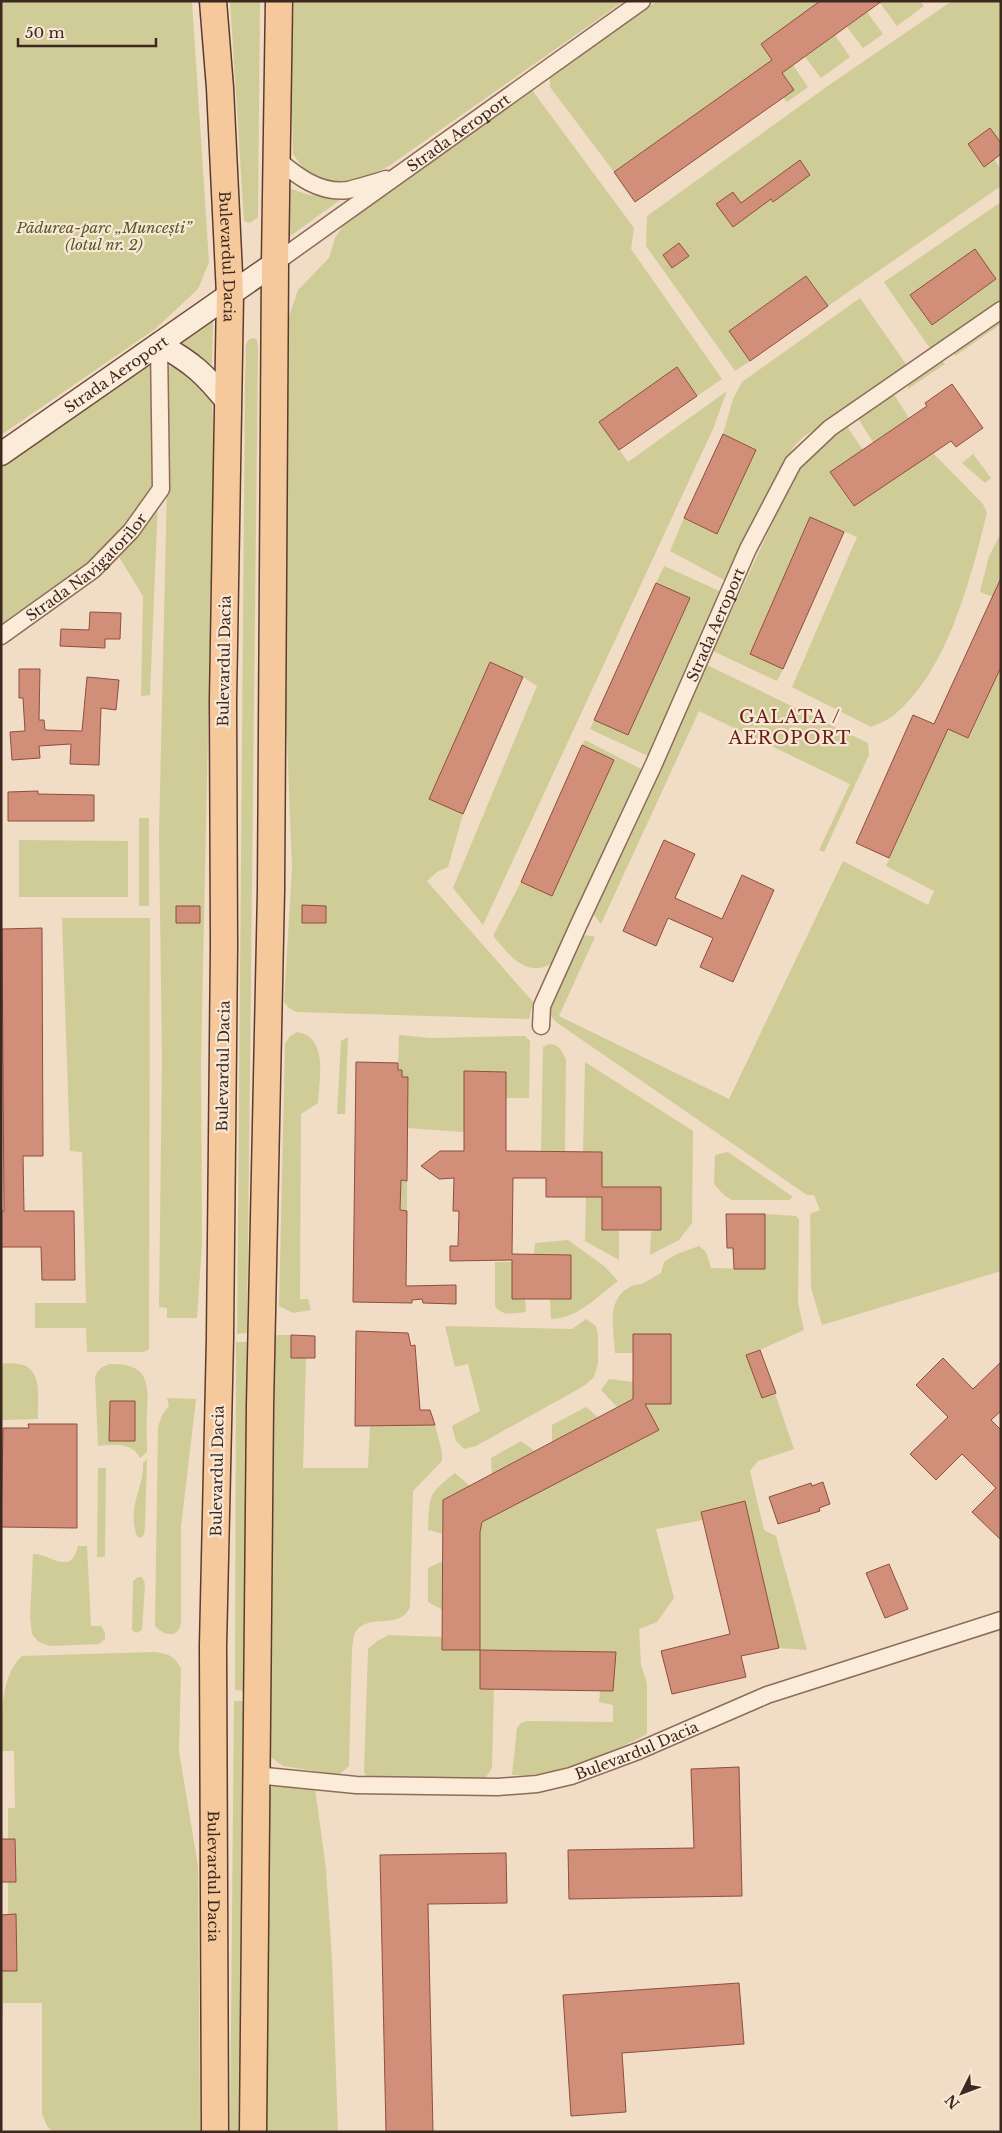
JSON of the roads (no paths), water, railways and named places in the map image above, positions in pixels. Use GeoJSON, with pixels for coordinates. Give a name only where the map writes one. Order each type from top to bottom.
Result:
{"type":"FeatureCollection","features":[{"type":"Feature","properties":{"kind":"main road","name":"Bulevardul Dacia"},"geometry":{"type":"LineString","coordinates":[[213,1],[220,88],[230,295],[223,701],[224,946],[220,1338],[213,1646],[215,2132]]}},
{"type":"Feature","properties":{"kind":"main road"},"geometry":{"type":"LineString","coordinates":[[253,2132],[255,1775],[261,1338],[272,891],[275,263],[279,1]]}},
{"type":"Feature","properties":{"kind":"street","name":"Strada Aeroport"},"geometry":{"type":"LineString","coordinates":[[1,454],[322,232],[395,177],[642,1]]}},
{"type":"Feature","properties":{"kind":"street"},"geometry":{"type":"LineString","coordinates":[[278,160],[299,178],[322,188],[346,190],[395,177]]}},
{"type":"Feature","properties":{"kind":"street","name":"Strada Aeroport"},"geometry":{"type":"LineString","coordinates":[[541,1026],[542,1006],[653,766],[748,549],[793,463],[830,428],[1001,310]]}},
{"type":"Feature","properties":{"kind":"street"},"geometry":{"type":"LineString","coordinates":[[159,344],[194,366],[207,377],[229,404]]}},
{"type":"Feature","properties":{"kind":"street","name":"Strada Navigatorilor"},"geometry":{"type":"LineString","coordinates":[[1,636],[94,570],[131,532],[161,489],[159,344]]}},
{"type":"Feature","properties":{"kind":"street","name":"Bulevardul Dacia"},"geometry":{"type":"LineString","coordinates":[[255,1775],[356,1785],[498,1787],[537,1784],[571,1776],[638,1751],[767,1695],[1001,1620]]}},
{"type":"Feature","properties":{"kind":"district","name":"GALATA / AEROPORT"},"geometry":{"type":"Point","coordinates":[790,728]}},
{"type":"Feature","properties":{"kind":"park label","name":"Pădurea-parc „Muncești” (lotul nr. 2)"},"geometry":{"type":"Point","coordinates":[104,236]}}]}
